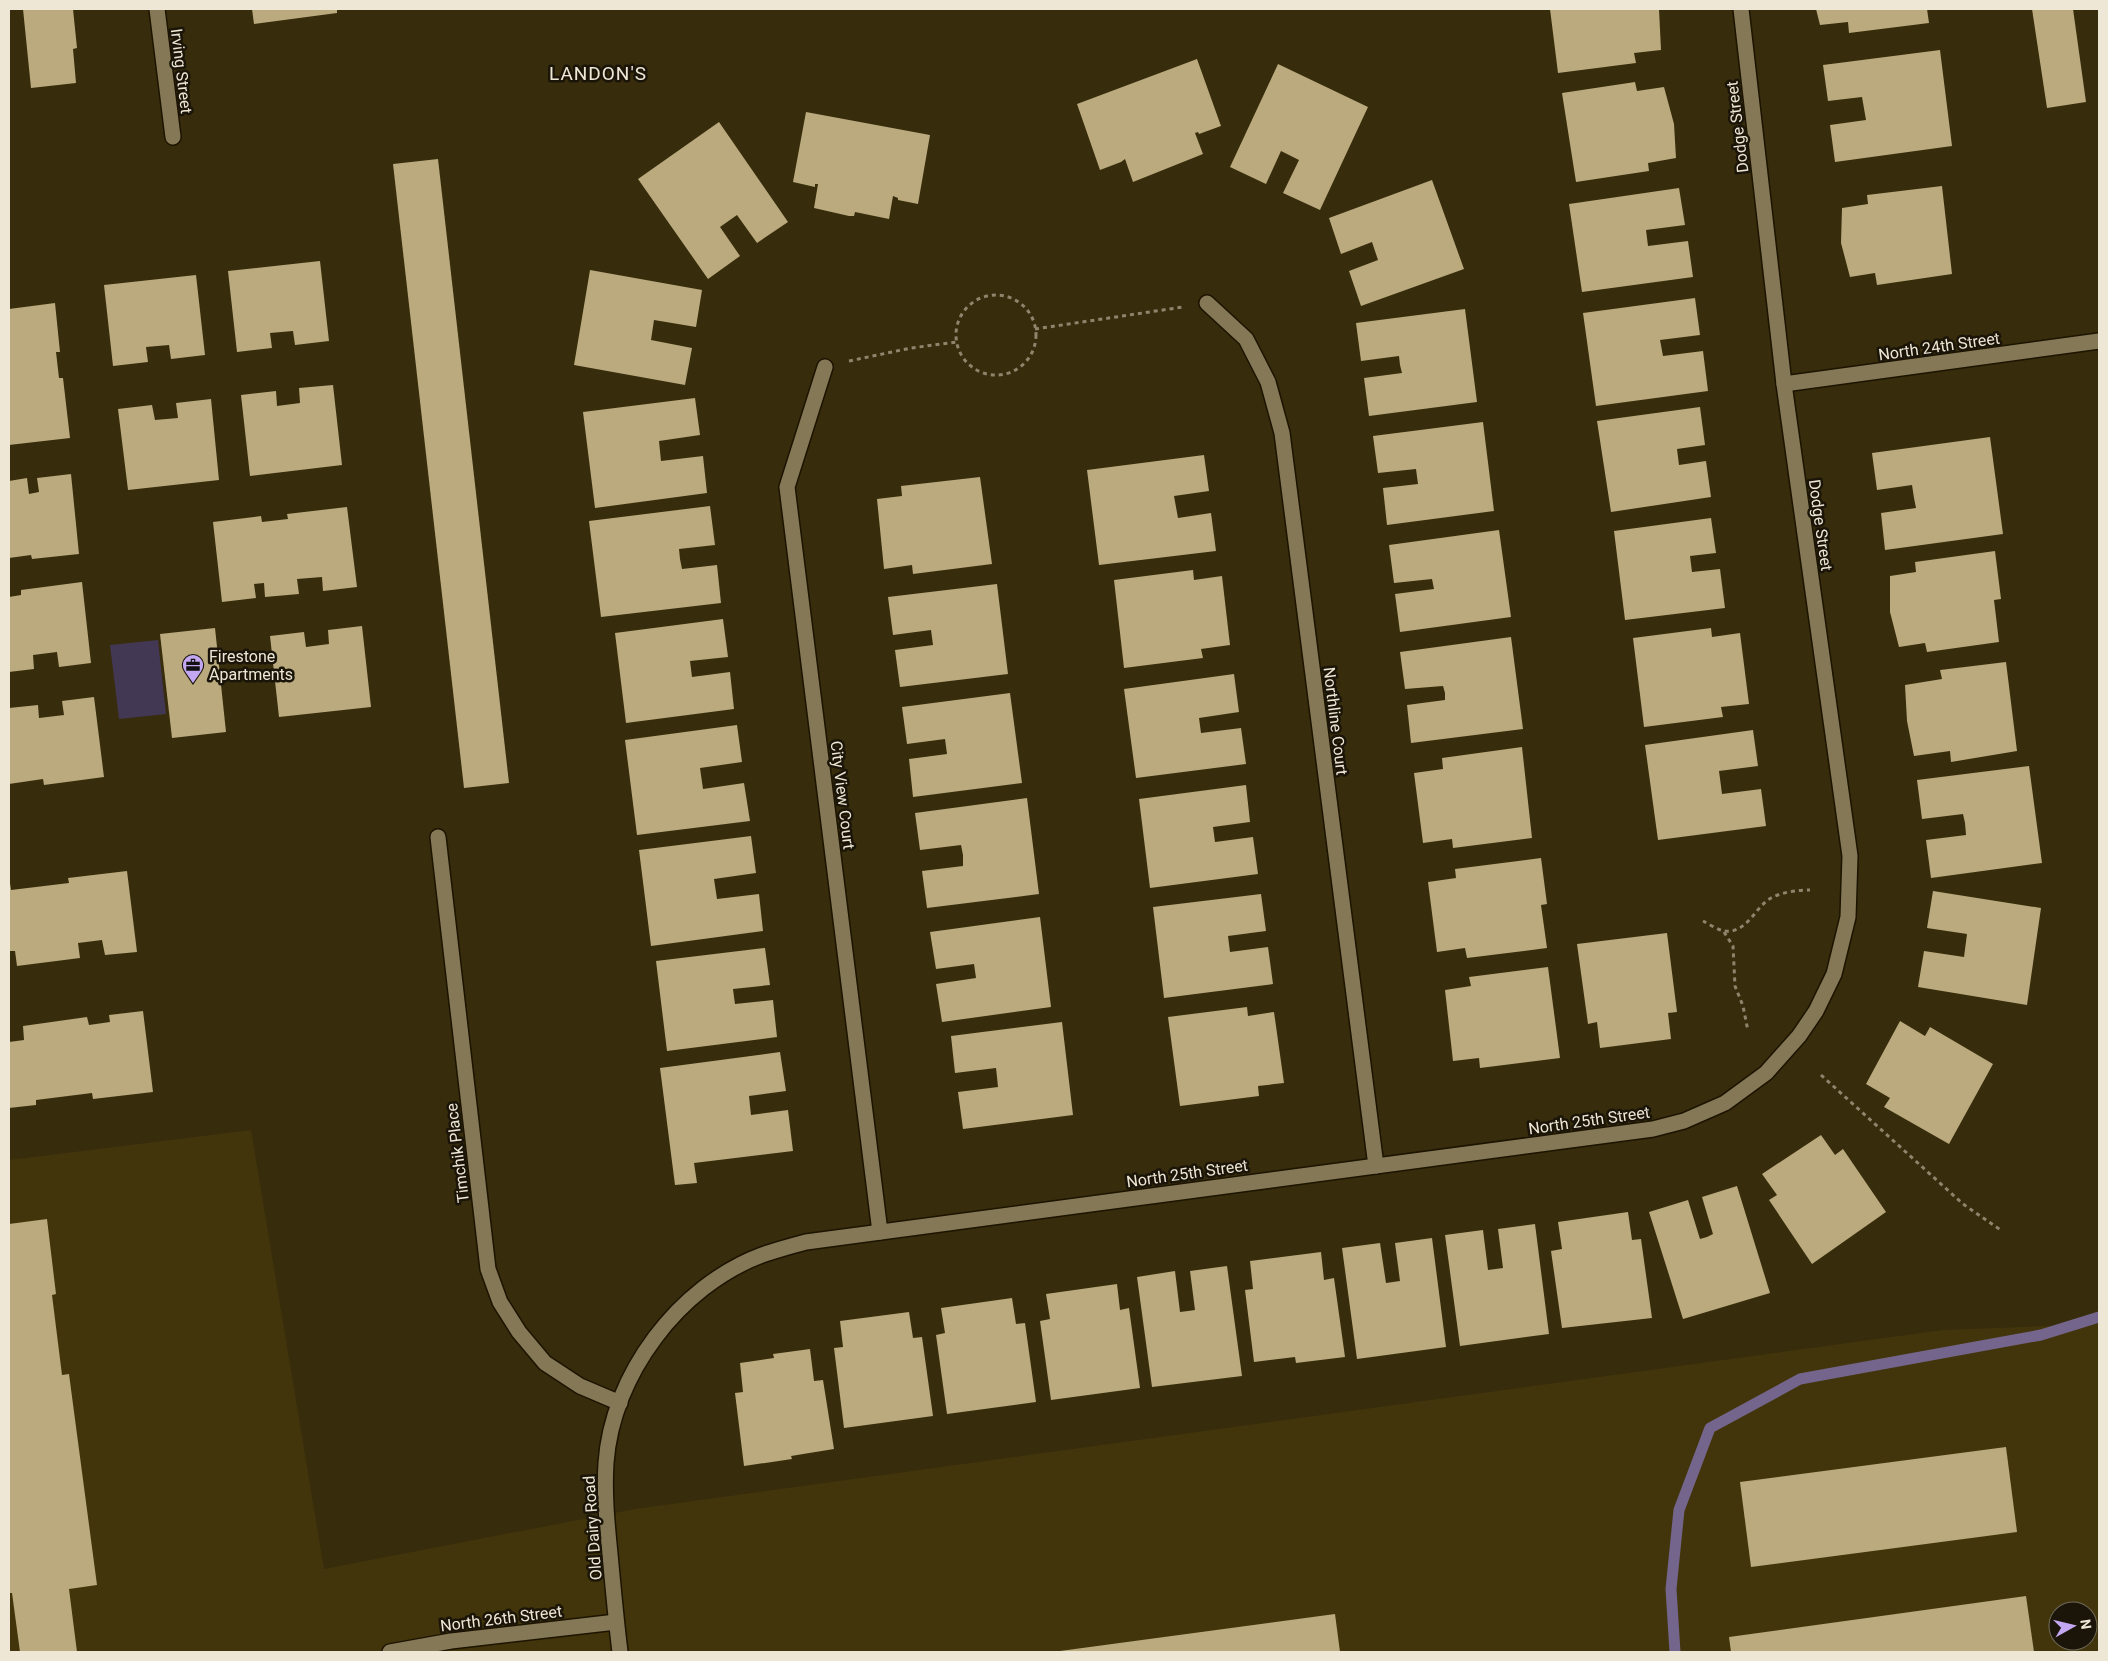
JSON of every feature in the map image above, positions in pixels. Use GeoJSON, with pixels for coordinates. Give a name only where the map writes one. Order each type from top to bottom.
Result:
{"type":"FeatureCollection","features":[{"type":"Feature","properties":{"kind":"street","name":"Irving Street"},"geometry":{"type":"LineString","coordinates":[[157,9],[173,137]]}},
{"type":"Feature","properties":{"kind":"street","name":"Dodge Street"},"geometry":{"type":"LineString","coordinates":[[1741,9],[1784,384],[1850,856],[1848,917],[1834,974],[1816,1010],[1799,1036]]}},
{"type":"Feature","properties":{"kind":"street","name":"Northline Court"},"geometry":{"type":"LineString","coordinates":[[1207,303],[1246,339],[1268,382],[1282,433],[1376,1166]]}},
{"type":"Feature","properties":{"kind":"street","name":"North 24th Street"},"geometry":{"type":"LineString","coordinates":[[1784,384],[2099,341]]}},
{"type":"Feature","properties":{"kind":"street","name":"City View Court"},"geometry":{"type":"LineString","coordinates":[[824,367],[787,487],[880,1232]]}},
{"type":"Feature","properties":{"kind":"street","name":"Timchik Place"},"geometry":{"type":"LineString","coordinates":[[438,837],[488,1268],[500,1302],[519,1332],[545,1363],[580,1386],[620,1404]]}},
{"type":"Feature","properties":{"kind":"street","name":"North 25th Street"},"geometry":{"type":"LineString","coordinates":[[620,1404],[633,1371],[653,1340],[684,1305],[720,1277],[761,1255],[806,1242],[1654,1130],[1684,1121],[1725,1103],[1766,1073],[1799,1036]]}},
{"type":"Feature","properties":{"kind":"street","name":"Old Dairy Road"},"geometry":{"type":"LineString","coordinates":[[620,1404],[611,1432],[606,1461],[605,1494],[620,1652]]}},
{"type":"Feature","properties":{"kind":"street","name":"North 26th Street"},"geometry":{"type":"LineString","coordinates":[[390,1652],[451,1641],[616,1622]]}},
{"type":"Feature","properties":{"kind":"path"},"geometry":{"type":"LineString","coordinates":[[996,296],[1010,298],[1022,305],[1030,316],[1035,329],[1032,354],[1024,364],[1014,371],[1002,375],[990,375],[978,371],[968,364],[960,353],[957,342],[957,328],[962,315],[970,304],[983,298],[996,296]]}},
{"type":"Feature","properties":{"kind":"path"},"geometry":{"type":"LineString","coordinates":[[1035,329],[1207,303]]}},
{"type":"Feature","properties":{"kind":"path"},"geometry":{"type":"LineString","coordinates":[[824,367],[911,348],[957,342]]}},
{"type":"Feature","properties":{"kind":"path"},"geometry":{"type":"LineString","coordinates":[[1723,931],[1733,930],[1748,923],[1757,911],[1771,898],[1810,890]]}},
{"type":"Feature","properties":{"kind":"path"},"geometry":{"type":"LineString","coordinates":[[1703,920],[1723,931],[1733,946],[1735,953],[1735,986],[1743,1006],[1748,1031]]}},
{"type":"Feature","properties":{"kind":"path"},"geometry":{"type":"LineString","coordinates":[[1822,1075],[1963,1204],[2002,1231]]}},
{"type":"Feature","properties":{"kind":"shaded area"},"geometry":{"type":"Polygon","coordinates":[[[158,640],[166,714],[119,719],[110,645],[158,640]]]}},
{"type":"Feature","properties":{"kind":"shaded area"},"geometry":{"type":"Polygon","coordinates":[[[251,1130],[324,1569],[635,1509],[1943,1330],[2099,1324],[2099,1652],[9,1652],[9,1160],[251,1130]]]}},
{"type":"Feature","properties":{"kind":"building"},"geometry":{"type":"Polygon","coordinates":[[[23,9],[73,9],[77,48],[73,49],[76,83],[31,88],[23,9]]]}},
{"type":"Feature","properties":{"kind":"building"},"geometry":{"type":"Polygon","coordinates":[[[252,9],[337,9],[337,13],[254,24],[252,9]]]}},
{"type":"Feature","properties":{"kind":"building"},"geometry":{"type":"Polygon","coordinates":[[[1550,9],[1659,9],[1661,50],[1634,53],[1636,63],[1558,73],[1550,9]]]}},
{"type":"Feature","properties":{"kind":"building"},"geometry":{"type":"Polygon","coordinates":[[[1816,9],[1927,9],[1929,23],[1849,33],[1848,22],[1820,25],[1816,9]]]}},
{"type":"Feature","properties":{"kind":"building"},"geometry":{"type":"Polygon","coordinates":[[[2032,9],[2073,9],[2086,102],[2047,108],[2032,9]]]}},
{"type":"Feature","properties":{"kind":"building"},"geometry":{"type":"Polygon","coordinates":[[[1940,50],[1952,146],[1835,162],[1830,125],[1866,120],[1862,97],[1828,101],[1823,65],[1940,50]]]}},
{"type":"Feature","properties":{"kind":"building"},"geometry":{"type":"Polygon","coordinates":[[[1197,59],[1221,126],[1199,134],[1198,132],[1195,133],[1203,154],[1133,182],[1125,159],[1100,170],[1077,104],[1197,59]]]}},
{"type":"Feature","properties":{"kind":"building"},"geometry":{"type":"Polygon","coordinates":[[[1278,64],[1368,107],[1320,210],[1283,193],[1299,160],[1281,151],[1266,184],[1230,167],[1278,64]]]}},
{"type":"Feature","properties":{"kind":"building"},"geometry":{"type":"Polygon","coordinates":[[[1635,82],[1637,91],[1664,87],[1674,124],[1676,158],[1648,163],[1649,171],[1576,182],[1562,93],[1635,82]]]}},
{"type":"Feature","properties":{"kind":"building"},"geometry":{"type":"Polygon","coordinates":[[[806,112],[930,135],[918,204],[898,200],[898,198],[893,196],[889,219],[855,212],[854,216],[849,216],[814,208],[818,184],[815,184],[815,187],[793,182],[806,112]]]}},
{"type":"Feature","properties":{"kind":"building"},"geometry":{"type":"Polygon","coordinates":[[[719,122],[788,222],[757,243],[737,215],[720,227],[740,256],[708,279],[638,179],[719,122]]]}},
{"type":"Feature","properties":{"kind":"building"},"geometry":{"type":"Polygon","coordinates":[[[438,159],[509,783],[464,788],[393,164],[438,159]]]}},
{"type":"Feature","properties":{"kind":"building"},"geometry":{"type":"Polygon","coordinates":[[[1432,180],[1464,269],[1361,306],[1349,271],[1378,260],[1372,242],[1341,254],[1329,218],[1432,180]]]}},
{"type":"Feature","properties":{"kind":"building"},"geometry":{"type":"Polygon","coordinates":[[[1942,186],[1952,274],[1877,285],[1875,273],[1850,277],[1841,243],[1842,208],[1868,204],[1867,195],[1942,186]]]}},
{"type":"Feature","properties":{"kind":"building"},"geometry":{"type":"Polygon","coordinates":[[[1679,188],[1685,225],[1646,230],[1648,246],[1688,241],[1693,277],[1582,292],[1569,204],[1679,188]]]}},
{"type":"Feature","properties":{"kind":"building"},"geometry":{"type":"Polygon","coordinates":[[[320,261],[329,341],[295,345],[293,331],[270,333],[272,348],[237,352],[228,271],[320,261]]]}},
{"type":"Feature","properties":{"kind":"building"},"geometry":{"type":"Polygon","coordinates":[[[590,270],[702,290],[696,327],[654,320],[651,340],[692,348],[685,385],[574,365],[590,270]]]}},
{"type":"Feature","properties":{"kind":"building"},"geometry":{"type":"Polygon","coordinates":[[[196,275],[205,355],[171,359],[169,345],[146,347],[148,362],[113,366],[104,285],[196,275]]]}},
{"type":"Feature","properties":{"kind":"building"},"geometry":{"type":"Polygon","coordinates":[[[1695,298],[1700,335],[1660,340],[1663,356],[1703,351],[1708,391],[1596,406],[1583,313],[1695,298]]]}},
{"type":"Feature","properties":{"kind":"building"},"geometry":{"type":"Polygon","coordinates":[[[55,303],[60,352],[56,352],[59,378],[63,378],[70,438],[9,445],[9,309],[55,303]]]}},
{"type":"Feature","properties":{"kind":"building"},"geometry":{"type":"Polygon","coordinates":[[[1465,309],[1477,402],[1369,416],[1364,378],[1402,373],[1399,356],[1361,361],[1356,323],[1465,309]]]}},
{"type":"Feature","properties":{"kind":"building"},"geometry":{"type":"Polygon","coordinates":[[[333,385],[342,465],[250,476],[241,395],[276,391],[277,406],[300,403],[299,388],[333,385]]]}},
{"type":"Feature","properties":{"kind":"building"},"geometry":{"type":"Polygon","coordinates":[[[695,398],[700,435],[659,441],[661,461],[703,456],[707,493],[595,508],[583,412],[695,398]]]}},
{"type":"Feature","properties":{"kind":"building"},"geometry":{"type":"Polygon","coordinates":[[[211,399],[219,480],[128,490],[118,409],[152,405],[155,420],[178,418],[176,403],[211,399]]]}},
{"type":"Feature","properties":{"kind":"building"},"geometry":{"type":"Polygon","coordinates":[[[1700,407],[1705,445],[1677,449],[1679,465],[1706,461],[1711,497],[1611,512],[1597,421],[1700,407]]]}},
{"type":"Feature","properties":{"kind":"building"},"geometry":{"type":"Polygon","coordinates":[[[1483,422],[1494,511],[1387,525],[1383,488],[1418,484],[1416,469],[1378,473],[1373,436],[1483,422]]]}},
{"type":"Feature","properties":{"kind":"building"},"geometry":{"type":"Polygon","coordinates":[[[1990,437],[2003,534],[1885,550],[1881,513],[1916,508],[1912,485],[1877,490],[1872,453],[1990,437]]]}},
{"type":"Feature","properties":{"kind":"building"},"geometry":{"type":"Polygon","coordinates":[[[1204,455],[1209,491],[1174,496],[1178,518],[1211,513],[1216,551],[1099,565],[1087,470],[1204,455]]]}},
{"type":"Feature","properties":{"kind":"building"},"geometry":{"type":"Polygon","coordinates":[[[71,474],[79,554],[32,559],[31,555],[9,558],[9,481],[27,478],[29,494],[39,492],[37,478],[71,474]]]}},
{"type":"Feature","properties":{"kind":"building"},"geometry":{"type":"Polygon","coordinates":[[[980,477],[992,564],[913,574],[912,565],[884,569],[877,499],[902,496],[901,486],[980,477]]]}},
{"type":"Feature","properties":{"kind":"building"},"geometry":{"type":"Polygon","coordinates":[[[710,506],[715,545],[679,549],[680,559],[682,569],[717,565],[721,603],[601,617],[589,521],[710,506]]]}},
{"type":"Feature","properties":{"kind":"building"},"geometry":{"type":"Polygon","coordinates":[[[347,507],[357,587],[323,591],[322,577],[297,579],[299,594],[265,597],[264,583],[254,584],[256,598],[222,602],[213,522],[261,516],[262,522],[288,519],[287,514],[347,507]]]}},
{"type":"Feature","properties":{"kind":"building"},"geometry":{"type":"Polygon","coordinates":[[[1711,518],[1716,553],[1690,556],[1692,572],[1720,569],[1725,608],[1625,620],[1614,531],[1711,518]]]}},
{"type":"Feature","properties":{"kind":"building"},"geometry":{"type":"Polygon","coordinates":[[[1499,530],[1511,617],[1400,632],[1395,594],[1434,589],[1432,579],[1394,583],[1389,545],[1499,530]]]}},
{"type":"Feature","properties":{"kind":"building"},"geometry":{"type":"Polygon","coordinates":[[[1995,551],[2001,599],[1994,600],[1999,642],[1927,652],[1925,643],[1899,647],[1890,612],[1890,576],[1916,572],[1915,562],[1995,551]]]}},
{"type":"Feature","properties":{"kind":"building"},"geometry":{"type":"Polygon","coordinates":[[[1193,570],[1194,580],[1222,576],[1230,645],[1201,649],[1203,658],[1124,668],[1114,580],[1193,570]]]}},
{"type":"Feature","properties":{"kind":"building"},"geometry":{"type":"Polygon","coordinates":[[[82,582],[91,663],[59,667],[57,652],[33,655],[34,669],[9,672],[9,597],[21,595],[21,590],[82,582]]]}},
{"type":"Feature","properties":{"kind":"building"},"geometry":{"type":"Polygon","coordinates":[[[997,584],[1008,674],[900,687],[895,650],[933,645],[931,630],[893,635],[888,597],[997,584]]]}},
{"type":"Feature","properties":{"kind":"building"},"geometry":{"type":"Polygon","coordinates":[[[723,619],[728,657],[690,661],[692,677],[730,672],[734,709],[626,723],[615,633],[723,619]]]}},
{"type":"Feature","properties":{"kind":"building"},"geometry":{"type":"Polygon","coordinates":[[[362,626],[371,707],[279,717],[270,636],[304,632],[306,647],[329,644],[328,630],[362,626]]]}},
{"type":"Feature","properties":{"kind":"building"},"geometry":{"type":"Polygon","coordinates":[[[215,628],[226,732],[172,738],[160,634],[215,628]]]}},
{"type":"Feature","properties":{"kind":"building"},"geometry":{"type":"Polygon","coordinates":[[[1711,628],[1712,637],[1740,633],[1749,704],[1721,707],[1723,717],[1644,727],[1633,638],[1711,628]]]}},
{"type":"Feature","properties":{"kind":"building"},"geometry":{"type":"Polygon","coordinates":[[[1511,637],[1523,729],[1411,743],[1407,705],[1445,700],[1445,693],[1443,686],[1405,689],[1400,652],[1511,637]]]}},
{"type":"Feature","properties":{"kind":"building"},"geometry":{"type":"Polygon","coordinates":[[[2006,662],[2017,751],[1951,762],[1950,751],[1914,756],[1907,721],[1905,685],[1942,679],[1940,670],[2006,662]]]}},
{"type":"Feature","properties":{"kind":"building"},"geometry":{"type":"Polygon","coordinates":[[[1234,674],[1239,712],[1199,718],[1201,733],[1241,728],[1246,764],[1136,778],[1124,689],[1234,674]]]}},
{"type":"Feature","properties":{"kind":"building"},"geometry":{"type":"Polygon","coordinates":[[[1010,693],[1022,783],[913,797],[909,759],[947,754],[945,739],[907,744],[902,707],[1010,693]]]}},
{"type":"Feature","properties":{"kind":"building"},"geometry":{"type":"Polygon","coordinates":[[[94,697],[104,777],[44,785],[43,779],[9,784],[9,708],[38,705],[39,718],[64,715],[62,701],[94,697]]]}},
{"type":"Feature","properties":{"kind":"building"},"geometry":{"type":"Polygon","coordinates":[[[737,725],[742,762],[700,768],[703,789],[744,783],[750,821],[637,835],[625,740],[737,725]]]}},
{"type":"Feature","properties":{"kind":"building"},"geometry":{"type":"Polygon","coordinates":[[[1753,730],[1758,766],[1719,771],[1722,794],[1761,789],[1766,826],[1658,840],[1645,745],[1753,730]]]}},
{"type":"Feature","properties":{"kind":"building"},"geometry":{"type":"Polygon","coordinates":[[[1522,747],[1532,838],[1453,848],[1452,839],[1423,843],[1414,773],[1443,769],[1442,758],[1522,747]]]}},
{"type":"Feature","properties":{"kind":"building"},"geometry":{"type":"Polygon","coordinates":[[[2029,766],[2042,863],[1931,878],[1926,840],[1966,835],[1965,823],[1963,814],[1922,819],[1917,780],[2029,766]]]}},
{"type":"Feature","properties":{"kind":"building"},"geometry":{"type":"Polygon","coordinates":[[[1246,785],[1250,822],[1213,827],[1215,842],[1253,837],[1258,874],[1150,888],[1139,799],[1246,785]]]}},
{"type":"Feature","properties":{"kind":"building"},"geometry":{"type":"Polygon","coordinates":[[[1027,798],[1039,894],[927,908],[922,871],[963,866],[963,855],[961,845],[920,850],[915,813],[1027,798]]]}},
{"type":"Feature","properties":{"kind":"building"},"geometry":{"type":"Polygon","coordinates":[[[751,836],[756,873],[714,879],[717,899],[759,894],[763,931],[651,946],[639,850],[751,836]]]}},
{"type":"Feature","properties":{"kind":"building"},"geometry":{"type":"Polygon","coordinates":[[[1541,858],[1547,904],[1541,905],[1547,948],[1467,958],[1465,948],[1437,952],[1428,882],[1456,878],[1455,869],[1541,858]]]}},
{"type":"Feature","properties":{"kind":"building"},"geometry":{"type":"Polygon","coordinates":[[[127,871],[137,952],[105,955],[102,940],[78,943],[80,958],[17,966],[15,951],[9,951],[9,883],[11,890],[69,883],[68,878],[127,871]]]}},
{"type":"Feature","properties":{"kind":"building"},"geometry":{"type":"Polygon","coordinates":[[[1933,891],[2041,908],[2027,1005],[1918,987],[1924,951],[1964,957],[1967,934],[1927,928],[1933,891]]]}},
{"type":"Feature","properties":{"kind":"building"},"geometry":{"type":"Polygon","coordinates":[[[1261,894],[1266,931],[1228,936],[1230,952],[1268,947],[1273,984],[1164,998],[1153,907],[1261,894]]]}},
{"type":"Feature","properties":{"kind":"building"},"geometry":{"type":"Polygon","coordinates":[[[1040,917],[1051,1007],[942,1022],[936,984],[976,978],[974,964],[936,969],[930,932],[1040,917]]]}},
{"type":"Feature","properties":{"kind":"building"},"geometry":{"type":"Polygon","coordinates":[[[1667,933],[1677,1012],[1668,1013],[1671,1039],[1600,1048],[1597,1022],[1588,1024],[1577,944],[1667,933]]]}},
{"type":"Feature","properties":{"kind":"building"},"geometry":{"type":"Polygon","coordinates":[[[765,948],[770,985],[733,989],[734,997],[735,1004],[773,1000],[777,1037],[667,1051],[656,961],[765,948]]]}},
{"type":"Feature","properties":{"kind":"building"},"geometry":{"type":"Polygon","coordinates":[[[1548,967],[1560,1058],[1480,1068],[1479,1058],[1453,1061],[1445,990],[1471,986],[1469,977],[1548,967]]]}},
{"type":"Feature","properties":{"kind":"building"},"geometry":{"type":"Polygon","coordinates":[[[1247,1007],[1248,1016],[1274,1012],[1284,1083],[1258,1086],[1259,1096],[1180,1106],[1168,1017],[1247,1007]]]}},
{"type":"Feature","properties":{"kind":"building"},"geometry":{"type":"Polygon","coordinates":[[[143,1011],[153,1092],[93,1099],[92,1093],[36,1100],[36,1105],[9,1108],[9,1042],[24,1040],[23,1026],[87,1017],[89,1025],[110,1022],[109,1015],[143,1011]]]}},
{"type":"Feature","properties":{"kind":"building"},"geometry":{"type":"Polygon","coordinates":[[[1900,1021],[1925,1036],[1930,1027],[1993,1064],[1949,1144],[1884,1107],[1890,1098],[1866,1084],[1900,1021]]]}},
{"type":"Feature","properties":{"kind":"building"},"geometry":{"type":"Polygon","coordinates":[[[1062,1022],[1073,1115],[963,1129],[958,1092],[998,1087],[996,1068],[955,1073],[951,1036],[1062,1022]]]}},
{"type":"Feature","properties":{"kind":"building"},"geometry":{"type":"Polygon","coordinates":[[[780,1052],[786,1091],[749,1096],[751,1115],[788,1110],[793,1151],[694,1163],[697,1183],[675,1185],[660,1068],[780,1052]]]}},
{"type":"Feature","properties":{"kind":"building"},"geometry":{"type":"Polygon","coordinates":[[[1821,1135],[1835,1155],[1843,1149],[1886,1212],[1812,1264],[1769,1200],[1777,1195],[1762,1174],[1821,1135]]]}},
{"type":"Feature","properties":{"kind":"building"},"geometry":{"type":"Polygon","coordinates":[[[1737,1186],[1770,1293],[1683,1319],[1649,1212],[1688,1200],[1700,1239],[1707,1237],[1713,1234],[1702,1197],[1737,1186]]]}},
{"type":"Feature","properties":{"kind":"building"},"geometry":{"type":"Polygon","coordinates":[[[1628,1212],[1632,1240],[1641,1239],[1652,1318],[1562,1328],[1551,1251],[1562,1249],[1558,1222],[1628,1212]]]}},
{"type":"Feature","properties":{"kind":"building"},"geometry":{"type":"Polygon","coordinates":[[[47,1219],[56,1294],[52,1295],[62,1375],[69,1374],[97,1585],[69,1589],[77,1652],[20,1652],[12,1593],[9,1593],[9,1224],[47,1219]]]}},
{"type":"Feature","properties":{"kind":"building"},"geometry":{"type":"Polygon","coordinates":[[[1535,1224],[1549,1334],[1460,1346],[1445,1235],[1483,1230],[1488,1270],[1503,1268],[1498,1229],[1535,1224]]]}},
{"type":"Feature","properties":{"kind":"building"},"geometry":{"type":"Polygon","coordinates":[[[1432,1238],[1446,1347],[1357,1359],[1342,1248],[1380,1243],[1386,1283],[1400,1281],[1395,1243],[1432,1238]]]}},
{"type":"Feature","properties":{"kind":"building"},"geometry":{"type":"Polygon","coordinates":[[[1321,1252],[1324,1280],[1334,1278],[1345,1357],[1296,1363],[1295,1357],[1254,1362],[1245,1290],[1253,1289],[1250,1261],[1321,1252]]]}},
{"type":"Feature","properties":{"kind":"building"},"geometry":{"type":"Polygon","coordinates":[[[1227,1266],[1242,1376],[1152,1387],[1137,1277],[1175,1271],[1180,1312],[1195,1310],[1190,1271],[1227,1266]]]}},
{"type":"Feature","properties":{"kind":"building"},"geometry":{"type":"Polygon","coordinates":[[[1117,1284],[1120,1310],[1129,1308],[1140,1388],[1051,1400],[1040,1321],[1050,1319],[1046,1294],[1117,1284]]]}},
{"type":"Feature","properties":{"kind":"building"},"geometry":{"type":"Polygon","coordinates":[[[1012,1298],[1016,1324],[1025,1323],[1036,1402],[947,1414],[936,1335],[945,1333],[941,1308],[1012,1298]]]}},
{"type":"Feature","properties":{"kind":"building"},"geometry":{"type":"Polygon","coordinates":[[[909,1312],[913,1338],[922,1337],[933,1416],[844,1428],[834,1348],[843,1347],[840,1321],[909,1312]]]}},
{"type":"Feature","properties":{"kind":"building"},"geometry":{"type":"Polygon","coordinates":[[[810,1349],[814,1381],[823,1380],[834,1449],[791,1456],[792,1459],[744,1466],[735,1393],[743,1392],[740,1363],[774,1358],[773,1354],[810,1349]]]}},
{"type":"Feature","properties":{"kind":"building"},"geometry":{"type":"Polygon","coordinates":[[[2006,1447],[2017,1532],[1751,1567],[1740,1482],[2006,1447]]]}},
{"type":"Feature","properties":{"kind":"building"},"geometry":{"type":"Polygon","coordinates":[[[2026,1596],[2034,1652],[1731,1652],[1729,1637],[2026,1596]]]}},
{"type":"Feature","properties":{"kind":"building"},"geometry":{"type":"Polygon","coordinates":[[[1335,1614],[1340,1652],[1060,1652],[1060,1651],[1335,1614]]]}},
{"type":"Feature","properties":{"kind":"waterway"},"geometry":{"type":"LineString","coordinates":[[1675,1652],[1671,1589],[1679,1510],[1710,1428],[1800,1379],[2041,1335],[2099,1317]]}},
{"type":"Feature","properties":{"kind":"place","name":"Firestone Apartments"},"geometry":{"type":"Point","coordinates":[193,684]}},
{"type":"Feature","properties":{"kind":"district","name":"LANDON'S"},"geometry":{"type":"Point","coordinates":[598,73]}}]}
